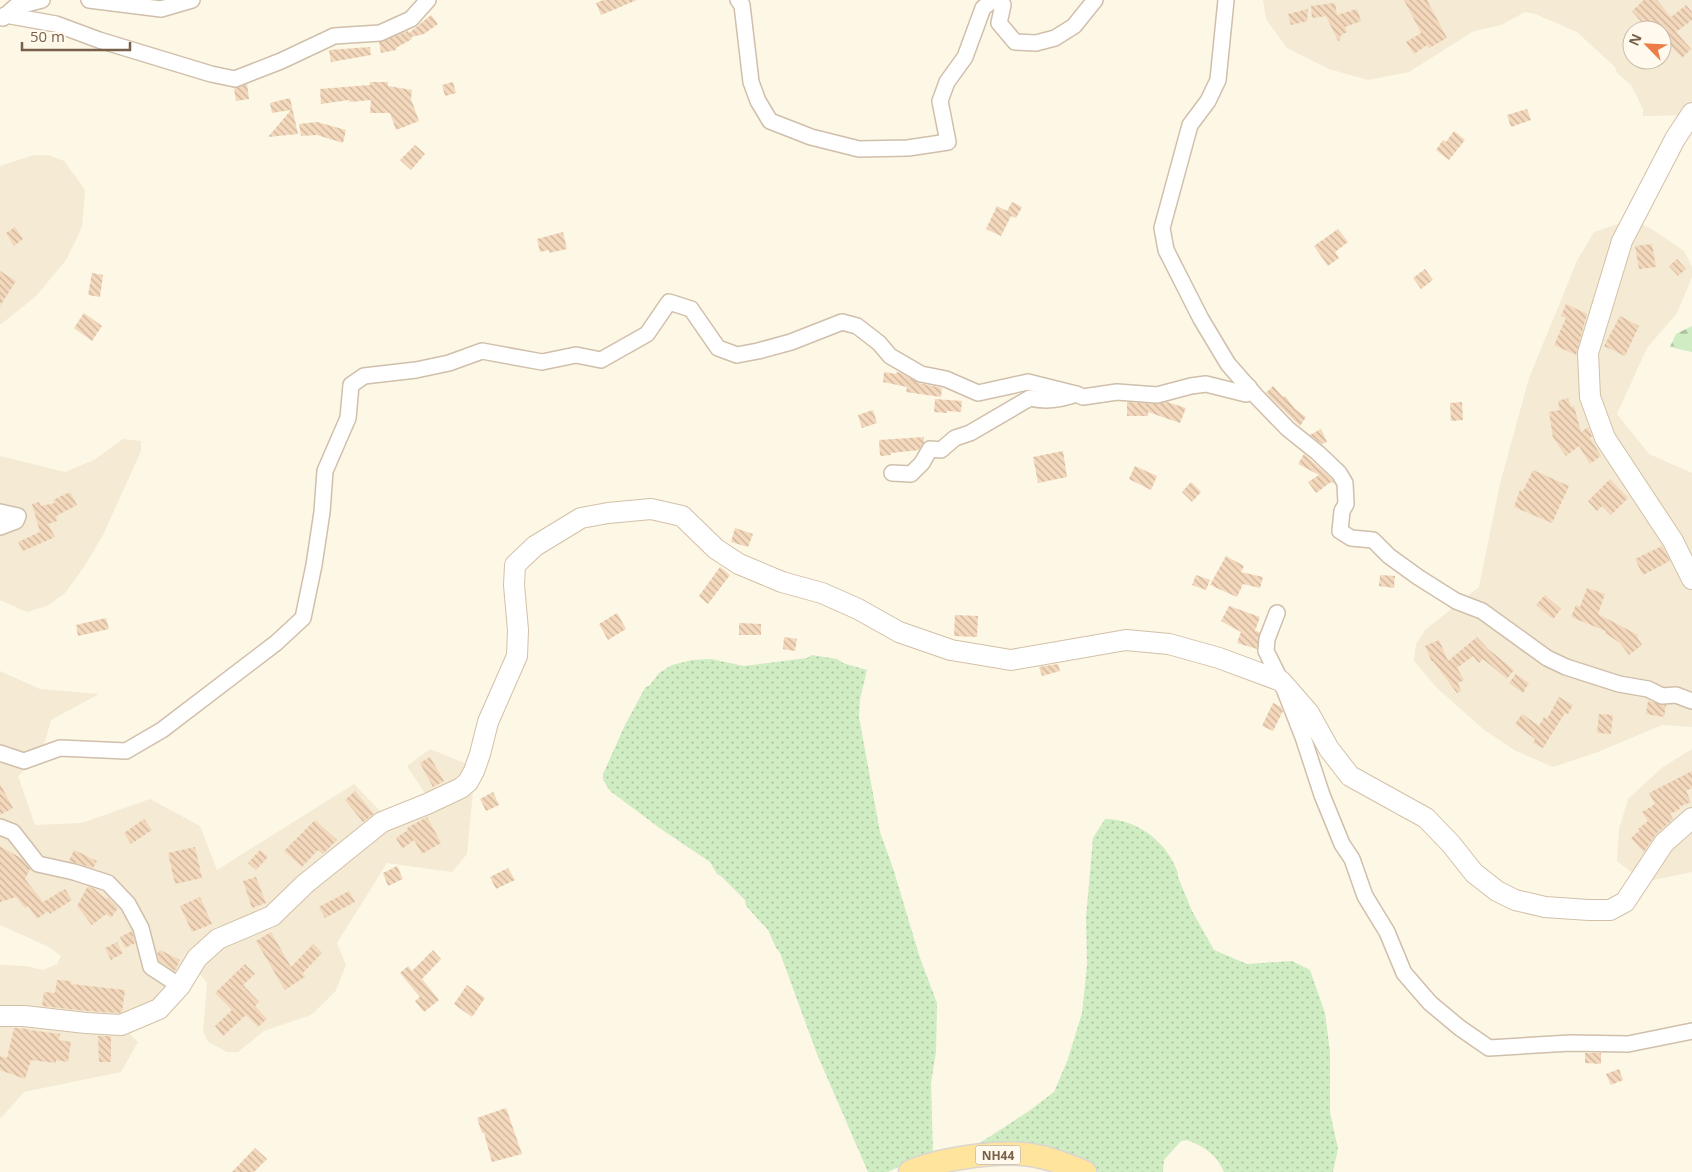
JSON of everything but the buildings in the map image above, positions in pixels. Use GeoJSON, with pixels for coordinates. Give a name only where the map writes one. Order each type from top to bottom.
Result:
{"type":"FeatureCollection","features":[{"type":"Feature","properties":{"kind":"main road"},"geometry":{"type":"LineString","coordinates":[[1692,113],[1675,139],[1622,240],[1588,353],[1590,397],[1605,438],[1673,540],[1692,579]]}},
{"type":"Feature","properties":{"kind":"main road"},"geometry":{"type":"LineString","coordinates":[[0,1016],[24,1016],[121,1025],[159,1009],[180,986],[197,958],[218,939],[272,916],[305,884],[382,822],[456,792],[468,782],[474,771],[488,722],[517,656],[518,630],[514,586],[515,565],[535,546],[581,518],[608,513],[651,509],[682,516],[716,549],[738,564],[782,582],[822,593],[858,609],[899,632],[951,650],[1011,660],[1126,640],[1169,644],[1219,658],[1281,681],[1309,713],[1330,749],[1350,776],[1426,818],[1451,844],[1474,873],[1497,891],[1515,900],[1545,907],[1610,910],[1625,902],[1664,843],[1692,818]]}},
{"type":"Feature","properties":{"kind":"main road","name":"NH44"},"geometry":{"type":"LineString","coordinates":[[910,1172],[979,1155],[1022,1154],[1054,1160],[1085,1172]]}},
{"type":"Feature","properties":{"kind":"street"},"geometry":{"type":"LineString","coordinates":[[3,19],[15,7],[42,0]]}},
{"type":"Feature","properties":{"kind":"street"},"geometry":{"type":"LineString","coordinates":[[89,0],[161,9],[192,0]]}},
{"type":"Feature","properties":{"kind":"street"},"geometry":{"type":"LineString","coordinates":[[3,19],[56,24],[99,40],[211,74],[235,79],[281,61],[334,36],[380,33],[411,19],[428,0]]}},
{"type":"Feature","properties":{"kind":"street"},"geometry":{"type":"LineString","coordinates":[[738,0],[742,5],[751,82],[758,101],[770,121],[811,137],[859,149],[908,148],[948,142],[940,101],[947,82],[965,57],[983,8],[993,0],[1003,5],[999,23],[1015,42],[1036,43],[1055,38],[1074,26],[1095,0]]}},
{"type":"Feature","properties":{"kind":"street"},"geometry":{"type":"LineString","coordinates":[[1226,0],[1218,80],[1208,101],[1190,125],[1162,228],[1166,250],[1201,319],[1228,364],[1288,429],[1318,453],[1342,478],[1345,483],[1346,504],[1342,511],[1340,531],[1351,538],[1373,540],[1389,556],[1418,577],[1456,601],[1482,611],[1553,661],[1619,684],[1648,689],[1662,696],[1676,695],[1692,701]]}},
{"type":"Feature","properties":{"kind":"street"},"geometry":{"type":"LineString","coordinates":[[0,753],[24,760],[60,748],[126,751],[162,730],[276,643],[303,618],[322,512],[325,471],[348,418],[350,384],[364,376],[416,370],[449,363],[482,351],[542,362],[576,355],[601,360],[646,334],[669,302],[691,309],[718,348],[737,354],[758,351],[791,342],[842,322],[857,326],[879,342],[890,356],[921,374],[946,380],[978,393],[1028,382],[1082,397],[1117,392],[1157,395],[1206,384],[1246,394],[1249,387]]}},
{"type":"Feature","properties":{"kind":"street"},"geometry":{"type":"LineString","coordinates":[[892,473],[911,474],[922,463],[930,449],[941,450],[955,438],[970,433],[1030,398],[1041,401],[1062,399],[1076,394]]}},
{"type":"Feature","properties":{"kind":"street"},"geometry":{"type":"LineString","coordinates":[[0,512],[18,516],[16,521],[0,527]]}},
{"type":"Feature","properties":{"kind":"street"},"geometry":{"type":"LineString","coordinates":[[1277,613],[1267,639],[1266,651],[1281,681],[1303,737],[1322,795],[1342,844],[1352,859],[1365,896],[1387,932],[1404,973],[1430,1003],[1452,1022],[1489,1048],[1570,1043],[1628,1044],[1692,1031]]}},
{"type":"Feature","properties":{"kind":"street"},"geometry":{"type":"LineString","coordinates":[[0,827],[13,832],[38,864],[74,872],[108,883],[128,904],[141,928],[150,967],[180,986]]}},
{"type":"Feature","properties":{"kind":"shaded area"},"geometry":{"type":"Polygon","coordinates":[[[1263,0],[1692,0],[1692,115],[1643,116],[1643,109],[1631,85],[1617,73],[1615,67],[1577,32],[1535,14],[1525,12],[1501,25],[1474,31],[1409,72],[1368,80],[1329,69],[1287,48],[1266,19],[1263,0]]]}},
{"type":"Feature","properties":{"kind":"shaded area"},"geometry":{"type":"Polygon","coordinates":[[[34,155],[48,155],[64,161],[85,190],[82,227],[66,260],[36,296],[0,325],[0,166],[34,155]]]}},
{"type":"Feature","properties":{"kind":"shaded area"},"geometry":{"type":"Polygon","coordinates":[[[1633,219],[1684,251],[1692,267],[1692,277],[1677,313],[1647,348],[1617,414],[1649,454],[1692,473],[1692,727],[1662,725],[1598,752],[1553,767],[1516,751],[1483,729],[1436,687],[1414,661],[1416,644],[1425,630],[1479,587],[1500,484],[1529,378],[1577,261],[1594,232],[1633,219]]]}},
{"type":"Feature","properties":{"kind":"shaded area"},"geometry":{"type":"Polygon","coordinates":[[[123,439],[141,441],[141,451],[103,535],[84,567],[65,593],[47,606],[27,612],[0,600],[0,456],[65,472],[94,460],[123,439]]]}},
{"type":"Feature","properties":{"kind":"shaded area"},"geometry":{"type":"Polygon","coordinates":[[[0,671],[40,689],[99,694],[51,720],[41,756],[18,776],[35,825],[82,823],[150,799],[200,826],[217,870],[354,784],[382,813],[426,795],[407,766],[430,749],[467,764],[457,778],[474,781],[467,854],[452,872],[387,863],[337,943],[346,965],[335,992],[311,1015],[264,1031],[238,1052],[227,1052],[208,1042],[203,1031],[207,983],[200,974],[160,1018],[126,1030],[138,1042],[121,1072],[24,1092],[0,1118],[0,965],[26,966],[43,970],[57,964],[61,956],[49,947],[0,925],[0,671]]]}},
{"type":"Feature","properties":{"kind":"shaded area"},"geometry":{"type":"Polygon","coordinates":[[[1692,749],[1692,872],[1644,882],[1617,861],[1619,829],[1628,799],[1663,767],[1692,749]]]}},
{"type":"Feature","properties":{"kind":"green space"},"geometry":{"type":"Polygon","coordinates":[[[1692,326],[1692,352],[1670,347],[1676,334],[1692,326]]]}},
{"type":"Feature","properties":{"kind":"green space"},"geometry":{"type":"Polygon","coordinates":[[[812,655],[837,659],[843,663],[867,670],[860,699],[859,717],[880,832],[920,958],[937,1003],[936,1052],[931,1083],[933,1156],[906,1163],[888,1172],[868,1172],[817,1054],[780,953],[768,930],[746,906],[745,900],[717,874],[710,862],[610,791],[603,780],[603,774],[625,725],[645,688],[650,685],[659,673],[672,665],[692,660],[711,659],[744,666],[807,658],[812,655]]]}},
{"type":"Feature","properties":{"kind":"green space"},"geometry":{"type":"Polygon","coordinates":[[[1105,819],[1134,825],[1159,842],[1176,867],[1178,877],[1192,911],[1214,950],[1247,964],[1292,961],[1310,970],[1325,1013],[1330,1052],[1330,1112],[1338,1149],[1333,1172],[1224,1172],[1214,1156],[1199,1145],[1187,1140],[1181,1141],[1164,1160],[1163,1172],[1098,1172],[1075,1157],[969,1150],[1029,1111],[1054,1092],[1068,1059],[1082,1013],[1087,965],[1086,918],[1093,838],[1105,819]]]}}]}
